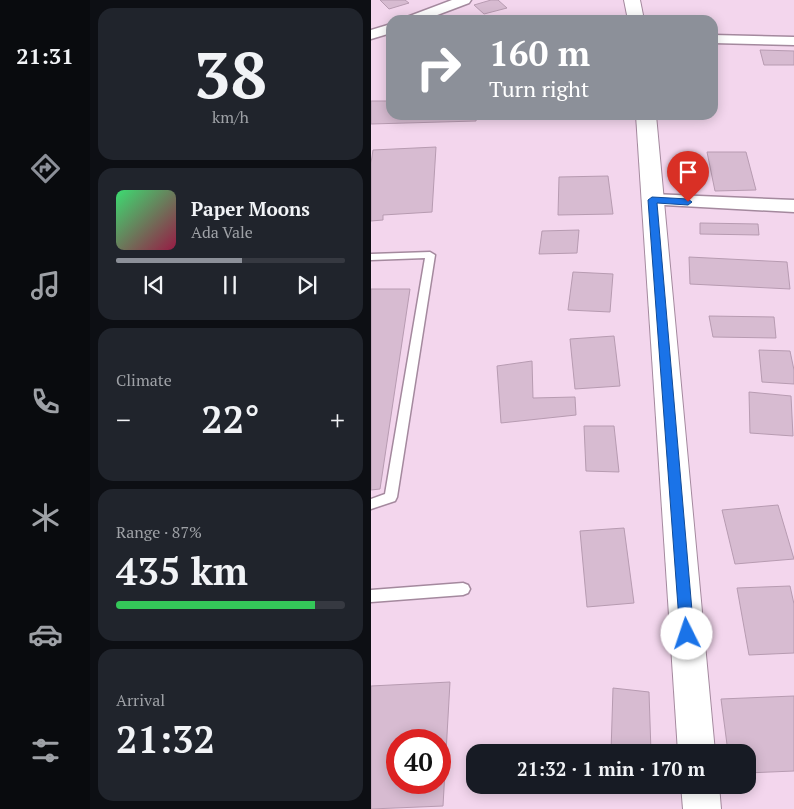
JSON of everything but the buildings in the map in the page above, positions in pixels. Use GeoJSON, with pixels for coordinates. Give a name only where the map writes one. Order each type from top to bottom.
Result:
{"type":"FeatureCollection","features":[{"type":"Feature","properties":{"kind":"street"},"geometry":{"type":"LineString","coordinates":[[425,15],[464,0]]}},
{"type":"Feature","properties":{"kind":"street"},"geometry":{"type":"LineString","coordinates":[[632,0],[635,15]]}},
{"type":"Feature","properties":{"kind":"street"},"geometry":{"type":"LineString","coordinates":[[371,36],[386,30]]}},
{"type":"Feature","properties":{"kind":"street"},"geometry":{"type":"LineString","coordinates":[[718,39],[794,41]]}},
{"type":"Feature","properties":{"kind":"street"},"geometry":{"type":"LineString","coordinates":[[645,120],[696,744]]}},
{"type":"Feature","properties":{"kind":"street"},"geometry":{"type":"LineString","coordinates":[[652,200],[794,206]]}},
{"type":"Feature","properties":{"kind":"street"},"geometry":{"type":"LineString","coordinates":[[701,794],[702,809]]}},
{"type":"Feature","properties":{"kind":"lane"},"geometry":{"type":"LineString","coordinates":[[371,257],[430,255],[391,497],[371,504]]}},
{"type":"Feature","properties":{"kind":"lane"},"geometry":{"type":"LineString","coordinates":[[371,596],[463,589]]}},
{"type":"Feature","properties":{"kind":"route"},"geometry":{"type":"LineString","coordinates":[[687,634],[652,200],[688,202]]}}]}
